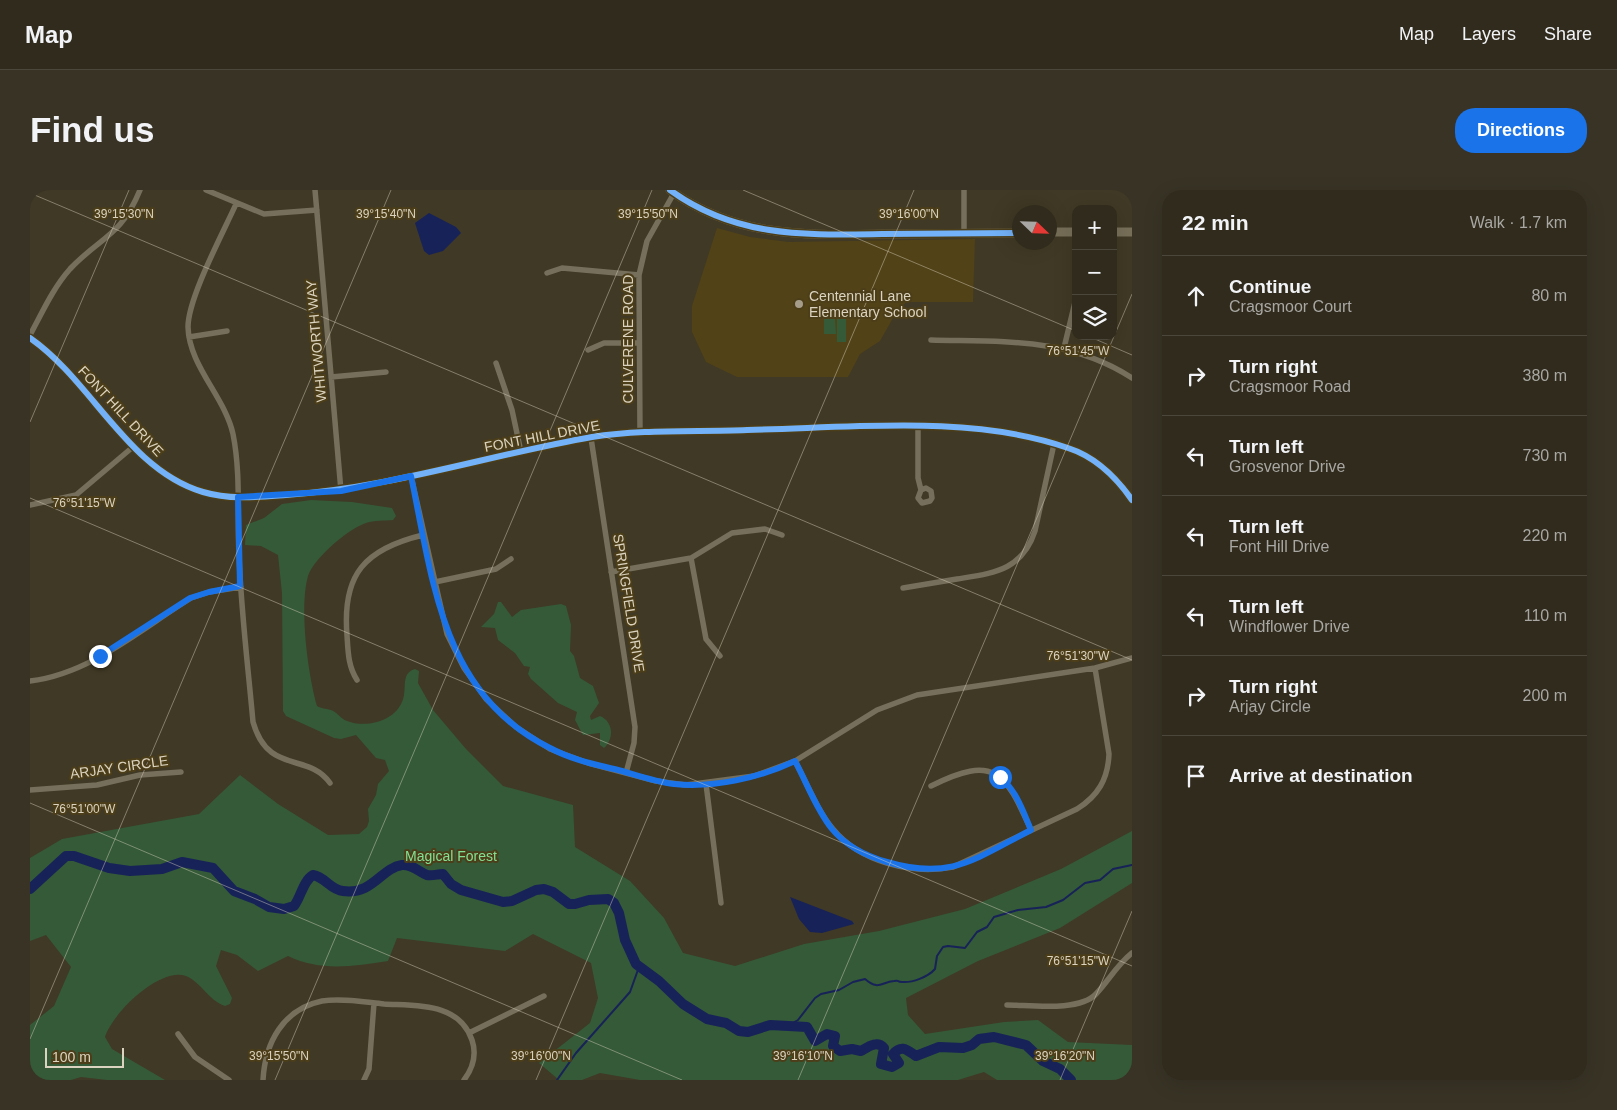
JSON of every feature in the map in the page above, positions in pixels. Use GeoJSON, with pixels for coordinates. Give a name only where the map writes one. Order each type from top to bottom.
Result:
{"type":"FeatureCollection","features":[{"type":"Feature","properties":{"kind":"street"},"geometry":{"type":"LineString","coordinates":[[30,337],[62,280],[71,268],[120,228],[132,209],[140,190]]}},
{"type":"Feature","properties":{"kind":"street"},"geometry":{"type":"LineString","coordinates":[[206,190],[264,214],[317,210]]}},
{"type":"Feature","properties":{"kind":"street","name":"WHITWORTH WAY"},"geometry":{"type":"LineString","coordinates":[[315,190],[341,491]]}},
{"type":"Feature","properties":{"kind":"street"},"geometry":{"type":"LineString","coordinates":[[964,190],[964,233]]}},
{"type":"Feature","properties":{"kind":"street"},"geometry":{"type":"LineString","coordinates":[[672,192],[724,219],[771,232],[809,235],[1012,233]]}},
{"type":"Feature","properties":{"kind":"street","name":"CULVERENE ROAD"},"geometry":{"type":"LineString","coordinates":[[640,433],[639,275],[647,241],[672,192]]}},
{"type":"Feature","properties":{"kind":"street"},"geometry":{"type":"LineString","coordinates":[[236,204],[191,307],[189,337],[196,356],[230,424],[238,497],[240,586],[253,722],[259,739],[271,753],[321,774],[330,783]]}},
{"type":"Feature","properties":{"kind":"street"},"geometry":{"type":"LineString","coordinates":[[1057,232],[1072,232]]}},
{"type":"Feature","properties":{"kind":"street"},"geometry":{"type":"LineString","coordinates":[[1117,232],[1132,232]]}},
{"type":"Feature","properties":{"kind":"street"},"geometry":{"type":"LineString","coordinates":[[547,273],[562,268],[639,275]]}},
{"type":"Feature","properties":{"kind":"street"},"geometry":{"type":"LineString","coordinates":[[1064,348],[1072,315]]}},
{"type":"Feature","properties":{"kind":"street"},"geometry":{"type":"LineString","coordinates":[[189,337],[227,331]]}},
{"type":"Feature","properties":{"kind":"street","name":"FONT HILL DRIVE"},"geometry":{"type":"LineString","coordinates":[[30,337],[59,362],[134,446],[156,467],[178,482],[202,492],[238,497],[341,491],[591,438],[640,433],[918,426],[982,430],[1054,444],[1081,453],[1093,460],[1114,478],[1132,500]]}},
{"type":"Feature","properties":{"kind":"street"},"geometry":{"type":"LineString","coordinates":[[931,340],[1025,342],[1064,348],[1098,360],[1132,378]]}},
{"type":"Feature","properties":{"kind":"street"},"geometry":{"type":"LineString","coordinates":[[588,350],[604,343],[638,342]]}},
{"type":"Feature","properties":{"kind":"street"},"geometry":{"type":"LineString","coordinates":[[496,363],[512,410],[521,452]]}},
{"type":"Feature","properties":{"kind":"street"},"geometry":{"type":"LineString","coordinates":[[331,377],[386,372]]}},
{"type":"Feature","properties":{"kind":"street"},"geometry":{"type":"LineString","coordinates":[[918,426],[918,478],[921,490]]}},
{"type":"Feature","properties":{"kind":"street","name":"SPRINGFIELD DRIVE"},"geometry":{"type":"LineString","coordinates":[[591,438],[635,728],[633,748],[626,773]]}},
{"type":"Feature","properties":{"kind":"street"},"geometry":{"type":"LineString","coordinates":[[903,588],[999,571],[1021,556],[1035,531],[1054,444]]}},
{"type":"Feature","properties":{"kind":"street"},"geometry":{"type":"LineString","coordinates":[[30,505],[76,495],[134,446]]}},
{"type":"Feature","properties":{"kind":"street"},"geometry":{"type":"LineString","coordinates":[[411,476],[442,619],[455,651],[474,684],[500,713],[522,731],[550,749],[570,757],[626,773],[672,784],[706,784],[754,776],[795,761],[878,710],[901,700],[936,692],[1096,668],[1132,658]]}},
{"type":"Feature","properties":{"kind":"street"},"geometry":{"type":"LineString","coordinates":[[611,572],[691,558],[732,533],[765,529],[782,536]]}},
{"type":"Feature","properties":{"kind":"street"},"geometry":{"type":"LineString","coordinates":[[357,680],[349,661],[346,608],[357,573],[374,554],[390,544],[423,535]]}},
{"type":"Feature","properties":{"kind":"street"},"geometry":{"type":"LineString","coordinates":[[691,558],[706,639],[720,656]]}},
{"type":"Feature","properties":{"kind":"street"},"geometry":{"type":"LineString","coordinates":[[435,582],[496,569],[511,560]]}},
{"type":"Feature","properties":{"kind":"street"},"geometry":{"type":"LineString","coordinates":[[30,681],[48,678],[80,666],[190,598],[240,586]]}},
{"type":"Feature","properties":{"kind":"street"},"geometry":{"type":"LineString","coordinates":[[795,761],[823,816],[842,839],[864,854],[919,870],[953,867],[968,862],[1088,802],[1102,786],[1106,776],[1109,754],[1096,668]]}},
{"type":"Feature","properties":{"kind":"street"},"geometry":{"type":"LineString","coordinates":[[931,786],[969,770],[990,772],[1008,784],[1031,830]]}},
{"type":"Feature","properties":{"kind":"street","name":"ARJAY CIRCLE"},"geometry":{"type":"LineString","coordinates":[[30,790],[97,785],[140,775],[181,772]]}},
{"type":"Feature","properties":{"kind":"street"},"geometry":{"type":"LineString","coordinates":[[706,784],[721,903]]}},
{"type":"Feature","properties":{"kind":"street"},"geometry":{"type":"LineString","coordinates":[[1007,1005],[1069,1005],[1083,1002],[1096,995],[1113,971],[1132,953]]}},
{"type":"Feature","properties":{"kind":"street"},"geometry":{"type":"LineString","coordinates":[[469,1032],[544,996]]}},
{"type":"Feature","properties":{"kind":"street"},"geometry":{"type":"LineString","coordinates":[[263,1080],[265,1059],[272,1040],[285,1021],[294,1014],[322,1001],[438,1008],[460,1020],[469,1032],[474,1047],[473,1061],[464,1080]]}},
{"type":"Feature","properties":{"kind":"street"},"geometry":{"type":"LineString","coordinates":[[364,1080],[369,1069],[374,1003]]}},
{"type":"Feature","properties":{"kind":"street"},"geometry":{"type":"LineString","coordinates":[[178,1034],[195,1057],[229,1080]]}},
{"type":"Feature","properties":{"kind":"shaded area"},"geometry":{"type":"Polygon","coordinates":[[[429,213],[456,227],[461,233],[443,251],[429,255],[424,251],[415,223],[429,213]]]}},
{"type":"Feature","properties":{"kind":"shaded area","name":"Centennial Lane Elementary School"},"geometry":{"type":"Polygon","coordinates":[[[717,228],[750,237],[788,242],[975,239],[973,302],[906,302],[893,318],[880,341],[860,354],[848,377],[737,377],[706,362],[692,332],[692,306],[717,228]]]}},
{"type":"Feature","properties":{"kind":"shaded area"},"geometry":{"type":"Polygon","coordinates":[[[790,897],[852,921],[854,924],[822,933],[810,932],[799,919],[790,897]]]}},
{"type":"Feature","properties":{"kind":"green space"},"geometry":{"type":"Polygon","coordinates":[[[824,319],[835,319],[836,334],[824,334],[824,319]]]}},
{"type":"Feature","properties":{"kind":"green space"},"geometry":{"type":"Polygon","coordinates":[[[837,319],[846,319],[846,342],[837,342],[837,319]]]}},
{"type":"Feature","properties":{"kind":"green space","name":"Magical Forest"},"geometry":{"type":"Polygon","coordinates":[[[311,500],[352,502],[392,508],[396,516],[393,520],[366,523],[350,531],[324,553],[311,569],[308,576],[304,605],[306,641],[317,706],[329,709],[345,720],[355,723],[373,723],[382,720],[396,711],[401,704],[408,673],[415,669],[419,671],[418,683],[433,710],[466,749],[503,786],[573,805],[575,847],[630,881],[664,918],[683,953],[735,966],[804,944],[879,931],[965,909],[1061,869],[1132,831],[1132,883],[1060,928],[978,961],[906,998],[908,1015],[925,1034],[1004,1022],[1038,1020],[1068,1042],[1132,1045],[1132,1080],[997,1080],[984,1072],[958,1080],[640,1080],[600,1073],[582,1080],[559,1080],[539,1063],[590,1023],[598,998],[591,963],[533,934],[505,951],[397,938],[388,961],[350,966],[325,966],[300,961],[288,956],[258,971],[237,955],[221,950],[216,966],[232,998],[230,1004],[225,1006],[214,1000],[196,982],[186,976],[175,975],[150,985],[127,1005],[109,1027],[105,1037],[112,1049],[165,1080],[107,1080],[81,1077],[71,1080],[30,1080],[30,1025],[54,1006],[71,967],[46,935],[30,941],[30,858],[62,839],[199,814],[240,775],[278,804],[328,835],[359,834],[367,827],[369,821],[368,809],[376,795],[378,784],[389,771],[385,760],[376,758],[356,735],[341,739],[334,738],[286,716],[283,711],[282,593],[278,555],[261,546],[245,545],[246,525],[264,518],[282,504],[311,500]]]}},
{"type":"Feature","properties":{"kind":"green space"},"geometry":{"type":"Polygon","coordinates":[[[498,602],[501,602],[512,617],[521,610],[561,604],[566,606],[571,625],[570,651],[574,656],[580,678],[593,686],[599,703],[590,716],[591,720],[600,716],[610,726],[610,740],[604,748],[600,745],[600,733],[583,735],[575,720],[577,712],[558,703],[531,679],[528,674],[530,667],[524,666],[515,653],[498,640],[495,628],[481,627],[494,614],[498,602]]]}},
{"type":"Feature","properties":{"kind":"waterway"},"geometry":{"type":"LineString","coordinates":[[30,889],[66,856],[74,856],[109,868],[130,871],[162,869],[182,862],[213,868],[234,891],[269,907],[284,909],[294,906],[304,885],[313,875],[339,890],[353,891],[362,889],[388,871],[402,865],[412,867],[427,875],[443,874],[451,884],[461,890],[503,902],[512,901],[536,890],[544,889],[553,892],[569,904],[608,899],[614,903],[619,913],[625,940],[636,964],[659,981],[683,1004],[707,1019],[726,1023],[739,1031],[748,1032],[770,1025],[807,1027],[815,1041],[827,1034],[835,1036],[833,1046],[840,1051],[852,1049],[861,1051],[875,1044],[884,1048],[881,1064],[892,1067],[899,1063],[893,1054],[899,1049],[904,1049],[916,1056],[939,1047],[963,1048],[972,1045],[979,1039],[994,1037],[1026,1045],[1043,1061],[1060,1069],[1071,1080]]}},
{"type":"Feature","properties":{"kind":"waterway"},"geometry":{"type":"LineString","coordinates":[[786,1027],[798,1020],[815,998],[821,994],[839,990],[853,982],[865,979],[874,985],[894,981],[910,982],[920,979],[935,969],[937,956],[943,947],[965,948],[977,932],[987,927],[994,917],[1018,910],[1046,907],[1063,900],[1085,883],[1100,880],[1113,869],[1132,865]]}},
{"type":"Feature","properties":{"kind":"waterway"},"geometry":{"type":"LineString","coordinates":[[557,1080],[576,1053],[630,992],[639,967]]}},
{"type":"Feature","properties":{"kind":"cycle path"},"geometry":{"type":"LineString","coordinates":[[670,190],[695,206],[720,217],[772,230],[826,234],[1012,233]]}},
{"type":"Feature","properties":{"kind":"cycle path"},"geometry":{"type":"LineString","coordinates":[[30,338],[73,377],[112,423],[153,465],[177,481],[213,495],[244,497],[286,495],[363,486],[554,444],[611,434],[909,426],[951,427],[992,431],[1031,437],[1068,448],[1096,462],[1119,483],[1132,500]]}},
{"type":"Feature","properties":{"kind":"place","name":"Centennial Lane Elementary School"},"geometry":{"type":"Point","coordinates":[799,304]}},
{"type":"Feature","properties":{"kind":"route"},"geometry":{"type":"LineString","coordinates":[[100,656],[190,598],[240,586],[238,544],[240,515],[238,497],[341,491],[411,476],[442,619],[455,651],[474,684],[486,699],[516,727],[550,749],[588,763],[656,781],[686,785],[706,784],[754,776],[782,768],[795,761],[823,816],[842,839],[864,854],[919,870],[935,870],[968,862],[1031,830],[1014,793],[1000,777]]}}]}
